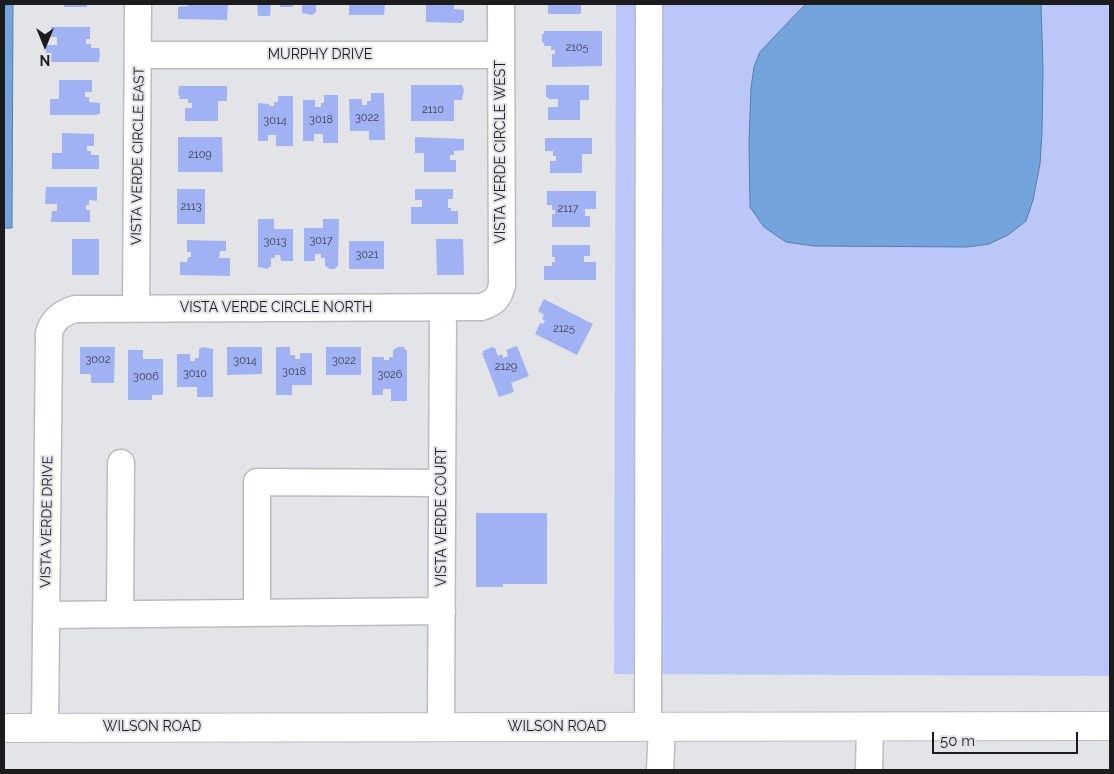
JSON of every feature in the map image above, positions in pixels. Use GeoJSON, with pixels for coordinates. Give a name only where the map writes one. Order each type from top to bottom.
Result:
{"type":"FeatureCollection","features":[{"type":"Feature","properties":{"kind":"main road","name":"WILSON ROAD"},"geometry":{"type":"LineString","coordinates":[[4,728],[1110,726]]}},
{"type":"Feature","properties":{"kind":"street","name":"VISTA VERDE CIRCLE EAST"},"geometry":{"type":"LineString","coordinates":[[136,308],[138,4]]}},
{"type":"Feature","properties":{"kind":"street","name":"VISTA VERDE CIRCLE WEST"},"geometry":{"type":"LineString","coordinates":[[496,300],[502,285],[501,4]]}},
{"type":"Feature","properties":{"kind":"street"},"geometry":{"type":"LineString","coordinates":[[649,4],[654,727],[660,770]]}},
{"type":"Feature","properties":{"kind":"street","name":"MURPHY DRIVE"},"geometry":{"type":"LineString","coordinates":[[138,55],[500,55]]}},
{"type":"Feature","properties":{"kind":"street","name":"VISTA VERDE CIRCLE NORTH"},"geometry":{"type":"LineString","coordinates":[[57,319],[64,312],[75,309],[443,308],[481,307],[496,300]]}},
{"type":"Feature","properties":{"kind":"street","name":"VISTA VERDE COURT"},"geometry":{"type":"LineString","coordinates":[[441,727],[443,308]]}},
{"type":"Feature","properties":{"kind":"street","name":"VISTA VERDE DRIVE"},"geometry":{"type":"LineString","coordinates":[[45,728],[49,334],[51,325],[57,319]]}},
{"type":"Feature","properties":{"kind":"street"},"geometry":{"type":"LineString","coordinates":[[120,614],[121,464]]}},
{"type":"Feature","properties":{"kind":"street"},"geometry":{"type":"LineString","coordinates":[[257,613],[257,482],[442,483]]}},
{"type":"Feature","properties":{"kind":"street"},"geometry":{"type":"LineString","coordinates":[[46,615],[442,611]]}},
{"type":"Feature","properties":{"kind":"street"},"geometry":{"type":"LineString","coordinates":[[869,770],[870,726]]}},
{"type":"Feature","properties":{"kind":"shaded area"},"geometry":{"type":"Polygon","coordinates":[[[4,4],[13,4],[12,228],[4,228],[4,4]]]}},
{"type":"Feature","properties":{"kind":"shaded area"},"geometry":{"type":"Polygon","coordinates":[[[616,4],[1110,4],[1110,676],[614,674],[616,4]]]}},
{"type":"Feature","properties":{"kind":"shaded area"},"geometry":{"type":"Polygon","coordinates":[[[806,4],[1041,4],[1043,69],[1040,164],[1033,200],[1026,221],[1008,235],[989,244],[967,247],[814,246],[786,242],[764,227],[750,207],[749,142],[751,88],[754,67],[760,52],[806,4]]]}},
{"type":"Feature","properties":{"kind":"building"},"geometry":{"type":"Polygon","coordinates":[[[64,4],[87,4],[87,7],[64,7],[64,4]]]}},
{"type":"Feature","properties":{"kind":"building"},"geometry":{"type":"Polygon","coordinates":[[[188,4],[228,4],[227,20],[178,19],[178,7],[188,6],[188,4]]]}},
{"type":"Feature","properties":{"kind":"building"},"geometry":{"type":"Polygon","coordinates":[[[257,4],[271,4],[270,16],[258,16],[257,4]]]}},
{"type":"Feature","properties":{"kind":"building"},"geometry":{"type":"Polygon","coordinates":[[[280,4],[293,4],[293,7],[280,7],[280,4]]]}},
{"type":"Feature","properties":{"kind":"building"},"geometry":{"type":"Polygon","coordinates":[[[302,4],[316,4],[316,12],[312,15],[302,13],[302,4]]]}},
{"type":"Feature","properties":{"kind":"building"},"geometry":{"type":"Polygon","coordinates":[[[349,4],[385,4],[384,15],[349,15],[349,4]]]}},
{"type":"Feature","properties":{"kind":"building"},"geometry":{"type":"Polygon","coordinates":[[[426,4],[454,5],[454,9],[464,10],[464,21],[462,23],[426,22],[426,4]]]}},
{"type":"Feature","properties":{"kind":"building"},"geometry":{"type":"Polygon","coordinates":[[[548,4],[581,4],[581,14],[548,14],[548,4]]]}},
{"type":"Feature","properties":{"kind":"building"},"geometry":{"type":"Polygon","coordinates":[[[51,27],[90,27],[90,39],[86,39],[86,44],[91,44],[91,48],[99,48],[99,62],[46,62],[46,45],[57,45],[57,37],[51,37],[51,27]]]}},
{"type":"Feature","properties":{"kind":"building"},"geometry":{"type":"Polygon","coordinates":[[[544,31],[602,31],[602,66],[552,67],[552,54],[555,54],[555,50],[551,50],[551,46],[544,46],[542,35],[544,31]]]}},
{"type":"Feature","properties":{"kind":"building"},"geometry":{"type":"Polygon","coordinates":[[[59,80],[92,80],[92,92],[85,92],[85,97],[89,97],[89,102],[100,103],[100,114],[50,115],[50,99],[59,99],[59,80]]]}},
{"type":"Feature","properties":{"kind":"building"},"geometry":{"type":"Polygon","coordinates":[[[411,85],[462,85],[464,90],[462,100],[454,100],[454,121],[411,121],[411,85]]]}},
{"type":"Feature","properties":{"kind":"building"},"geometry":{"type":"Polygon","coordinates":[[[546,85],[589,85],[589,100],[580,100],[580,120],[548,120],[548,107],[558,107],[558,99],[548,99],[546,97],[546,85]]]}},
{"type":"Feature","properties":{"kind":"building"},"geometry":{"type":"Polygon","coordinates":[[[179,86],[227,86],[227,101],[218,101],[218,121],[185,121],[185,108],[192,108],[192,103],[188,103],[188,99],[179,99],[179,86]]]}},
{"type":"Feature","properties":{"kind":"building"},"geometry":{"type":"Polygon","coordinates":[[[371,93],[384,93],[385,140],[369,140],[369,131],[350,131],[349,99],[362,99],[362,105],[367,105],[367,101],[371,101],[371,93]]]}},
{"type":"Feature","properties":{"kind":"building"},"geometry":{"type":"Polygon","coordinates":[[[324,95],[338,95],[338,143],[323,143],[323,134],[314,134],[314,141],[303,141],[303,100],[315,100],[315,107],[321,107],[321,103],[324,103],[324,95]]]}},
{"type":"Feature","properties":{"kind":"building"},"geometry":{"type":"Polygon","coordinates":[[[278,96],[293,96],[293,146],[276,146],[276,135],[268,135],[268,141],[258,141],[258,103],[274,106],[274,102],[278,102],[278,96]]]}},
{"type":"Feature","properties":{"kind":"building"},"geometry":{"type":"Polygon","coordinates":[[[62,133],[94,134],[94,146],[87,146],[87,151],[91,151],[91,155],[99,155],[99,169],[52,169],[52,153],[62,153],[62,133]]]}},
{"type":"Feature","properties":{"kind":"building"},"geometry":{"type":"Polygon","coordinates":[[[178,137],[222,137],[223,172],[178,172],[178,137]]]}},
{"type":"Feature","properties":{"kind":"building"},"geometry":{"type":"Polygon","coordinates":[[[415,137],[464,139],[464,150],[454,151],[454,155],[450,155],[450,160],[456,160],[456,172],[424,172],[424,153],[415,153],[415,137]]]}},
{"type":"Feature","properties":{"kind":"building"},"geometry":{"type":"Polygon","coordinates":[[[545,138],[592,138],[592,154],[582,154],[582,173],[550,173],[550,161],[556,161],[556,156],[553,156],[553,151],[545,151],[545,138]]]}},
{"type":"Feature","properties":{"kind":"building"},"geometry":{"type":"Polygon","coordinates":[[[46,187],[97,187],[97,201],[89,200],[89,205],[86,205],[86,210],[90,210],[90,222],[51,222],[52,211],[57,211],[57,204],[45,204],[46,187]]]}},
{"type":"Feature","properties":{"kind":"building"},"geometry":{"type":"Polygon","coordinates":[[[177,189],[205,189],[205,224],[177,224],[177,189]]]}},
{"type":"Feature","properties":{"kind":"building"},"geometry":{"type":"Polygon","coordinates":[[[415,189],[453,189],[453,199],[448,199],[448,208],[451,208],[451,211],[458,211],[458,224],[411,224],[411,207],[422,207],[422,200],[415,200],[415,189]]]}},
{"type":"Feature","properties":{"kind":"building"},"geometry":{"type":"Polygon","coordinates":[[[547,191],[596,191],[596,209],[585,209],[585,216],[590,216],[590,227],[552,227],[552,214],[555,214],[555,210],[552,210],[552,205],[547,205],[547,191]]]}},
{"type":"Feature","properties":{"kind":"building"},"geometry":{"type":"Polygon","coordinates":[[[258,219],[274,219],[274,229],[293,229],[293,261],[281,261],[280,255],[275,255],[275,258],[271,258],[271,266],[267,269],[258,267],[258,219]]]}},
{"type":"Feature","properties":{"kind":"building"},"geometry":{"type":"Polygon","coordinates":[[[323,219],[339,219],[338,266],[334,269],[325,266],[325,258],[321,258],[321,254],[315,254],[315,261],[304,261],[304,228],[323,228],[323,219]]]}},
{"type":"Feature","properties":{"kind":"building"},"geometry":{"type":"Polygon","coordinates":[[[72,239],[99,239],[99,275],[72,275],[72,239]]]}},
{"type":"Feature","properties":{"kind":"building"},"geometry":{"type":"Polygon","coordinates":[[[436,239],[463,239],[464,275],[437,275],[436,239]]]}},
{"type":"Feature","properties":{"kind":"building"},"geometry":{"type":"Polygon","coordinates":[[[187,240],[226,241],[226,251],[220,251],[219,258],[230,258],[230,276],[180,275],[180,262],[187,262],[188,257],[191,257],[191,252],[187,252],[187,240]]]}},
{"type":"Feature","properties":{"kind":"building"},"geometry":{"type":"Polygon","coordinates":[[[349,241],[384,241],[384,269],[349,269],[349,241]]]}},
{"type":"Feature","properties":{"kind":"building"},"geometry":{"type":"Polygon","coordinates":[[[552,245],[590,245],[590,256],[584,256],[584,262],[596,262],[596,280],[544,280],[544,266],[552,266],[552,262],[555,262],[555,257],[552,257],[552,245]]]}},
{"type":"Feature","properties":{"kind":"building"},"geometry":{"type":"Polygon","coordinates":[[[544,299],[593,324],[577,355],[535,334],[540,323],[543,324],[545,320],[542,319],[544,315],[538,311],[544,299]]]}},
{"type":"Feature","properties":{"kind":"building"},"geometry":{"type":"Polygon","coordinates":[[[517,346],[529,376],[511,383],[514,392],[499,397],[482,353],[492,347],[495,348],[498,356],[502,354],[503,358],[508,356],[506,350],[517,346]]]}},
{"type":"Feature","properties":{"kind":"building"},"geometry":{"type":"Polygon","coordinates":[[[80,347],[115,347],[114,383],[91,383],[91,374],[80,374],[80,347]]]}},
{"type":"Feature","properties":{"kind":"building"},"geometry":{"type":"Polygon","coordinates":[[[203,347],[213,349],[213,397],[197,397],[197,387],[177,387],[177,354],[190,354],[190,361],[195,361],[195,358],[199,358],[199,349],[203,347]]]}},
{"type":"Feature","properties":{"kind":"building"},"geometry":{"type":"Polygon","coordinates":[[[227,347],[262,347],[262,374],[227,375],[227,347]]]}},
{"type":"Feature","properties":{"kind":"building"},"geometry":{"type":"Polygon","coordinates":[[[276,347],[290,347],[290,355],[295,355],[295,359],[300,359],[300,353],[312,353],[312,385],[292,385],[292,395],[276,395],[276,347]]]}},
{"type":"Feature","properties":{"kind":"building"},"geometry":{"type":"Polygon","coordinates":[[[326,347],[361,347],[361,375],[326,375],[326,347]]]}},
{"type":"Feature","properties":{"kind":"building"},"geometry":{"type":"Polygon","coordinates":[[[398,347],[404,347],[407,350],[407,401],[391,401],[391,389],[383,389],[383,395],[372,395],[372,357],[384,357],[384,360],[389,360],[389,357],[393,357],[393,350],[398,347]]]}},
{"type":"Feature","properties":{"kind":"building"},"geometry":{"type":"Polygon","coordinates":[[[128,350],[143,350],[143,359],[163,359],[163,395],[152,395],[152,400],[128,400],[128,350]]]}},
{"type":"Feature","properties":{"kind":"building"},"geometry":{"type":"Polygon","coordinates":[[[476,513],[547,513],[547,584],[503,584],[503,587],[476,587],[476,513]]]}}]}
